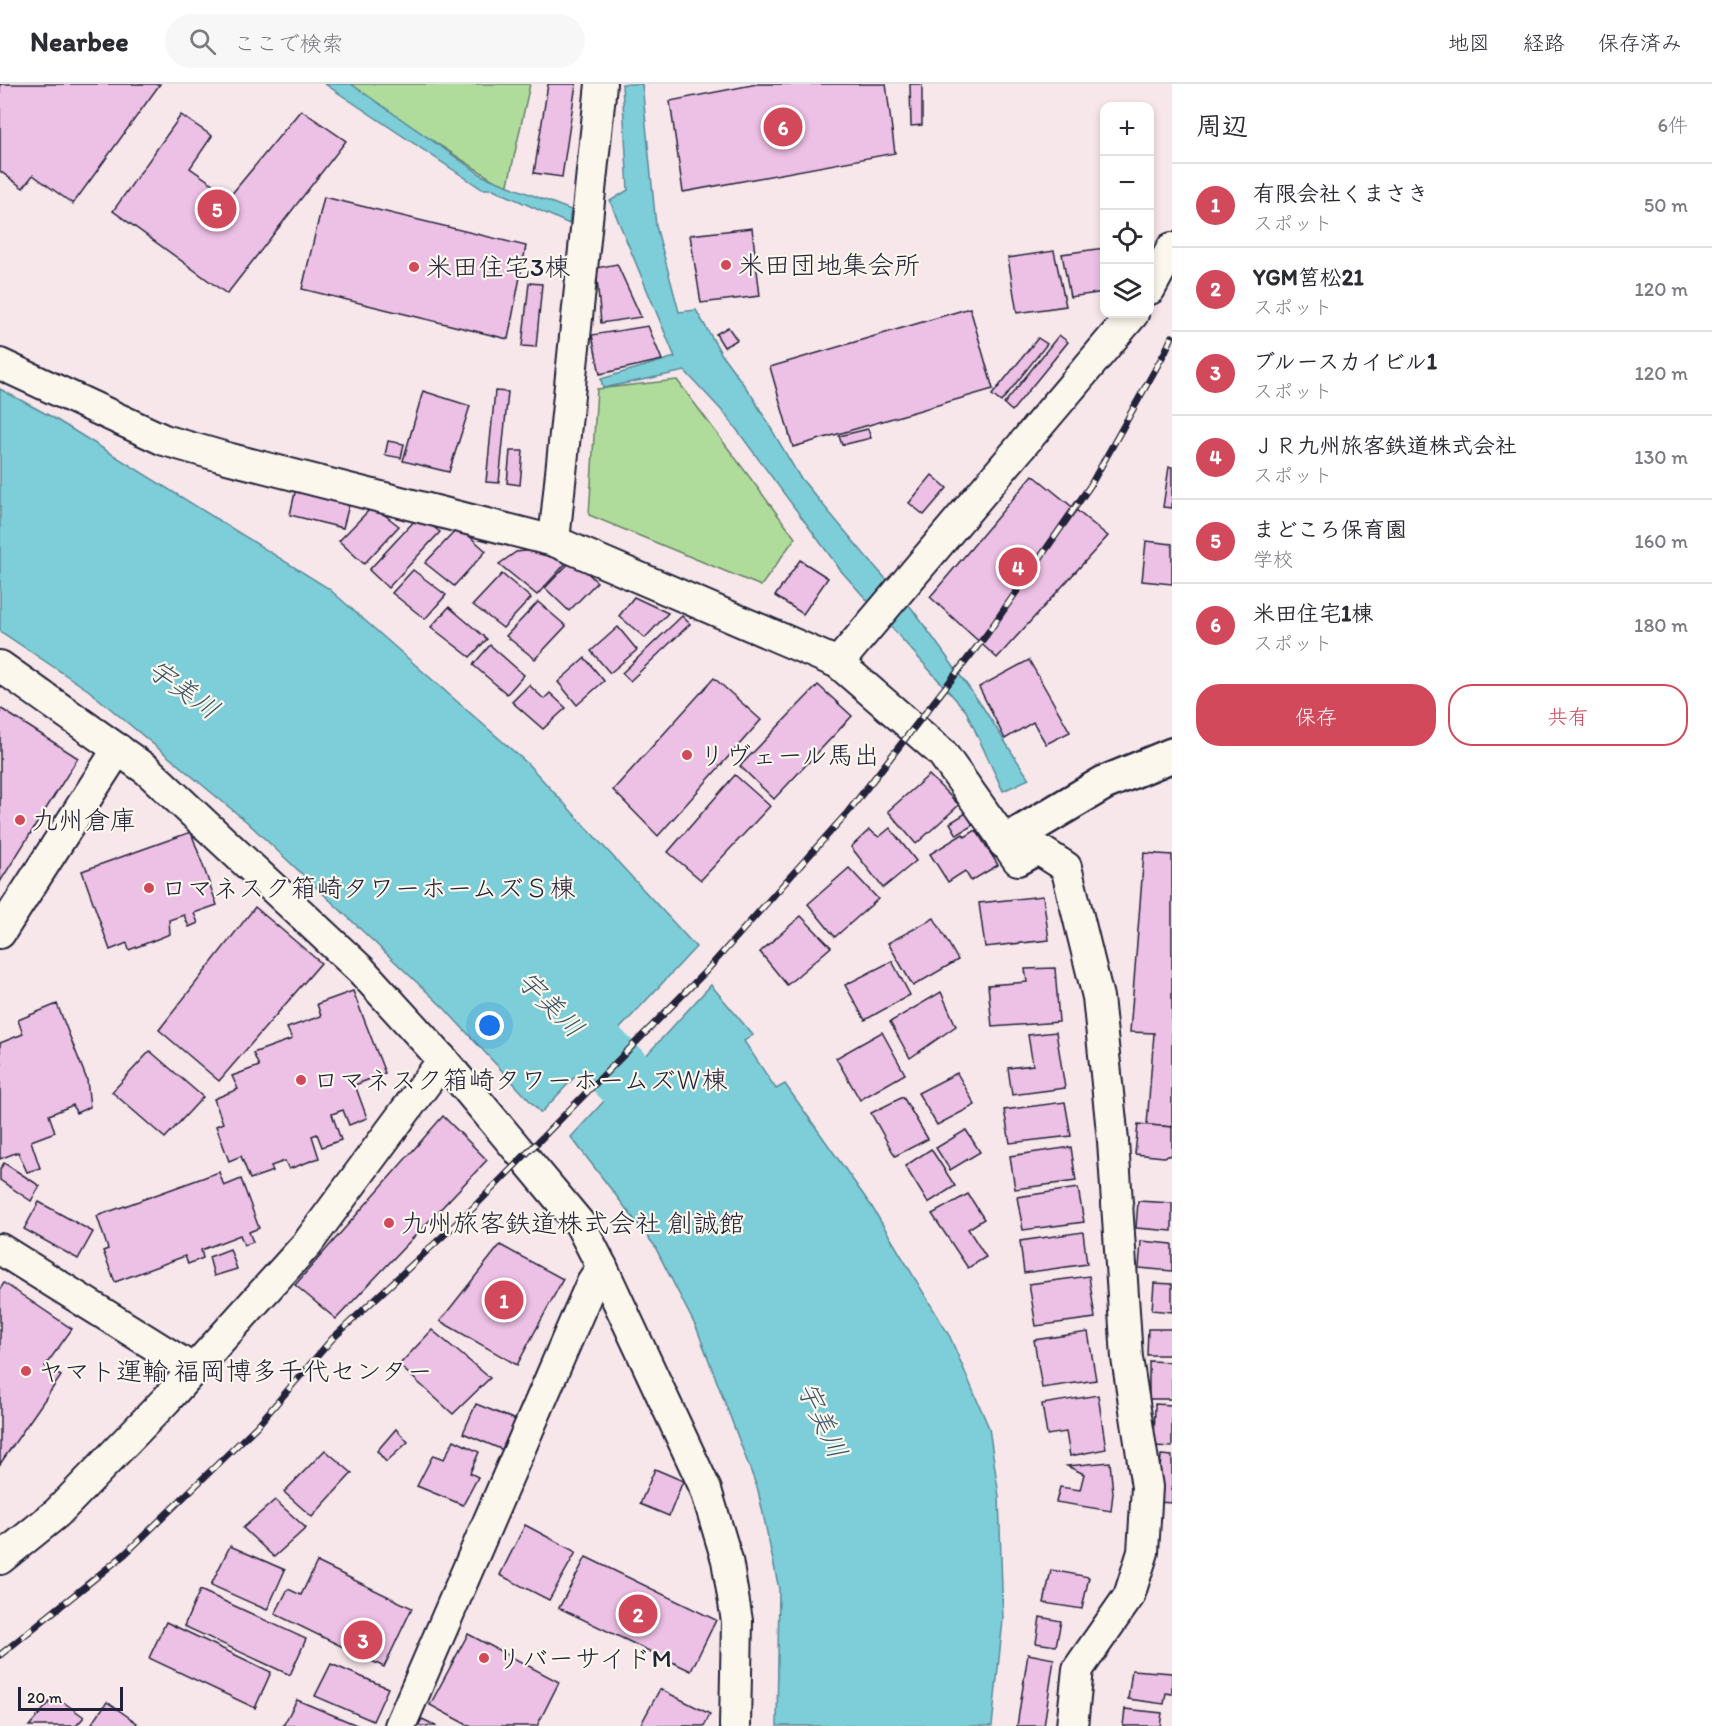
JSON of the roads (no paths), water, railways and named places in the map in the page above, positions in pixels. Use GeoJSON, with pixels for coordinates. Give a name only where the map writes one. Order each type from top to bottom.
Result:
{"type":"FeatureCollection","features":[{"type":"Feature","properties":{"kind":"street"},"geometry":{"type":"LineString","coordinates":[[554,541],[601,84]]}},
{"type":"Feature","properties":{"kind":"street"},"geometry":{"type":"LineString","coordinates":[[1154,280],[1172,248]]}},
{"type":"Feature","properties":{"kind":"street"},"geometry":{"type":"LineString","coordinates":[[838,663],[1130,318]]}},
{"type":"Feature","properties":{"kind":"street"},"geometry":{"type":"LineString","coordinates":[[0,364],[164,440],[554,541],[838,663],[942,753],[1018,860],[1038,849],[1066,867],[1098,997],[1113,1141],[1127,1358],[1147,1487],[1143,1552],[1129,1596],[1078,1669],[1072,1726]]}},
{"type":"Feature","properties":{"kind":"street"},"geometry":{"type":"LineString","coordinates":[[0,666],[147,770],[361,970],[443,1060],[580,1224],[706,1490],[727,1560],[737,1621],[735,1726]]}},
{"type":"Feature","properties":{"kind":"street"},"geometry":{"type":"LineString","coordinates":[[0,933],[118,749]]}},
{"type":"Feature","properties":{"kind":"street"},"geometry":{"type":"LineString","coordinates":[[1005,842],[1104,783],[1172,755]]}},
{"type":"Feature","properties":{"kind":"street"},"geometry":{"type":"LineString","coordinates":[[0,1559],[57,1513],[194,1370],[307,1244],[443,1060]]}},
{"type":"Feature","properties":{"kind":"street"},"geometry":{"type":"LineString","coordinates":[[0,1250],[194,1370]]}},
{"type":"Feature","properties":{"kind":"street"},"geometry":{"type":"LineString","coordinates":[[400,1726],[573,1324],[592,1282],[602,1267]]}},
{"type":"Feature","properties":{"kind":"water"},"geometry":{"type":"Polygon","coordinates":[[[325,84],[351,84],[483,176],[571,210],[569,224],[493,189],[482,189],[325,84]]]}},
{"type":"Feature","properties":{"kind":"water"},"geometry":{"type":"Polygon","coordinates":[[[622,84],[642,84],[656,226],[679,312],[696,310],[722,355],[752,396],[799,476],[913,610],[982,706],[1029,779],[1003,791],[966,711],[842,572],[726,415],[685,371],[603,388],[601,379],[675,357],[610,201],[628,190],[622,84]]]}},
{"type":"Feature","properties":{"kind":"water"},"geometry":{"type":"Polygon","coordinates":[[[0,389],[52,417],[328,588],[527,763],[696,947],[541,1113],[444,1008],[247,822],[88,690],[0,631],[0,389]]]}},
{"type":"Feature","properties":{"kind":"water"},"geometry":{"type":"Polygon","coordinates":[[[711,985],[753,1035],[744,1041],[776,1089],[785,1084],[872,1207],[950,1337],[989,1428],[999,1496],[1003,1620],[992,1726],[777,1726],[779,1589],[758,1490],[697,1329],[654,1245],[571,1137],[711,985]]]}},
{"type":"Feature","properties":{"kind":"waterway","name":"宇美川"},"geometry":{"type":"LineString","coordinates":[[537,989],[686,1140]]}},
{"type":"Feature","properties":{"kind":"railway"},"geometry":{"type":"LineString","coordinates":[[0,1655],[125,1554],[257,1426],[332,1339],[472,1209],[708,969],[848,812],[987,634],[1090,486],[1172,337]]}},
{"type":"Feature","properties":{"kind":"place","name":"米田住宅1棟"},"geometry":{"type":"Point","coordinates":[783,127]}},
{"type":"Feature","properties":{"kind":"place","name":"まどころ保育園"},"geometry":{"type":"Point","coordinates":[217,209]}},
{"type":"Feature","properties":{"kind":"place","name":"米田団地集会所"},"geometry":{"type":"Point","coordinates":[726,265]}},
{"type":"Feature","properties":{"kind":"place","name":"米田住宅3棟"},"geometry":{"type":"Point","coordinates":[414,267]}},
{"type":"Feature","properties":{"kind":"place","name":"ＪＲ九州旅客鉄道株式会社"},"geometry":{"type":"Point","coordinates":[1018,567]}},
{"type":"Feature","properties":{"kind":"place","name":"リヴェール馬出"},"geometry":{"type":"Point","coordinates":[687,755]}},
{"type":"Feature","properties":{"kind":"place","name":"九州倉庫"},"geometry":{"type":"Point","coordinates":[20,820]}},
{"type":"Feature","properties":{"kind":"place","name":"ロマネスク箱崎タワーホームズＳ棟"},"geometry":{"type":"Point","coordinates":[149,888]}},
{"type":"Feature","properties":{"kind":"place","name":"ロマネスク箱崎タワーホームズＷ棟"},"geometry":{"type":"Point","coordinates":[301,1080]}},
{"type":"Feature","properties":{"kind":"place","name":"九州旅客鉄道株式会社 創誠館"},"geometry":{"type":"Point","coordinates":[389,1223]}},
{"type":"Feature","properties":{"kind":"place","name":"有限会社くまさき"},"geometry":{"type":"Point","coordinates":[504,1300]}},
{"type":"Feature","properties":{"kind":"place","name":"ヤマト運輸 福岡博多千代センター"},"geometry":{"type":"Point","coordinates":[26,1371]}},
{"type":"Feature","properties":{"kind":"place","name":"YGM筥松21"},"geometry":{"type":"Point","coordinates":[638,1614]}},
{"type":"Feature","properties":{"kind":"place","name":"ブルースカイビル1"},"geometry":{"type":"Point","coordinates":[363,1640]}},
{"type":"Feature","properties":{"kind":"place","name":"リバーサイドM"},"geometry":{"type":"Point","coordinates":[484,1658]}}]}
